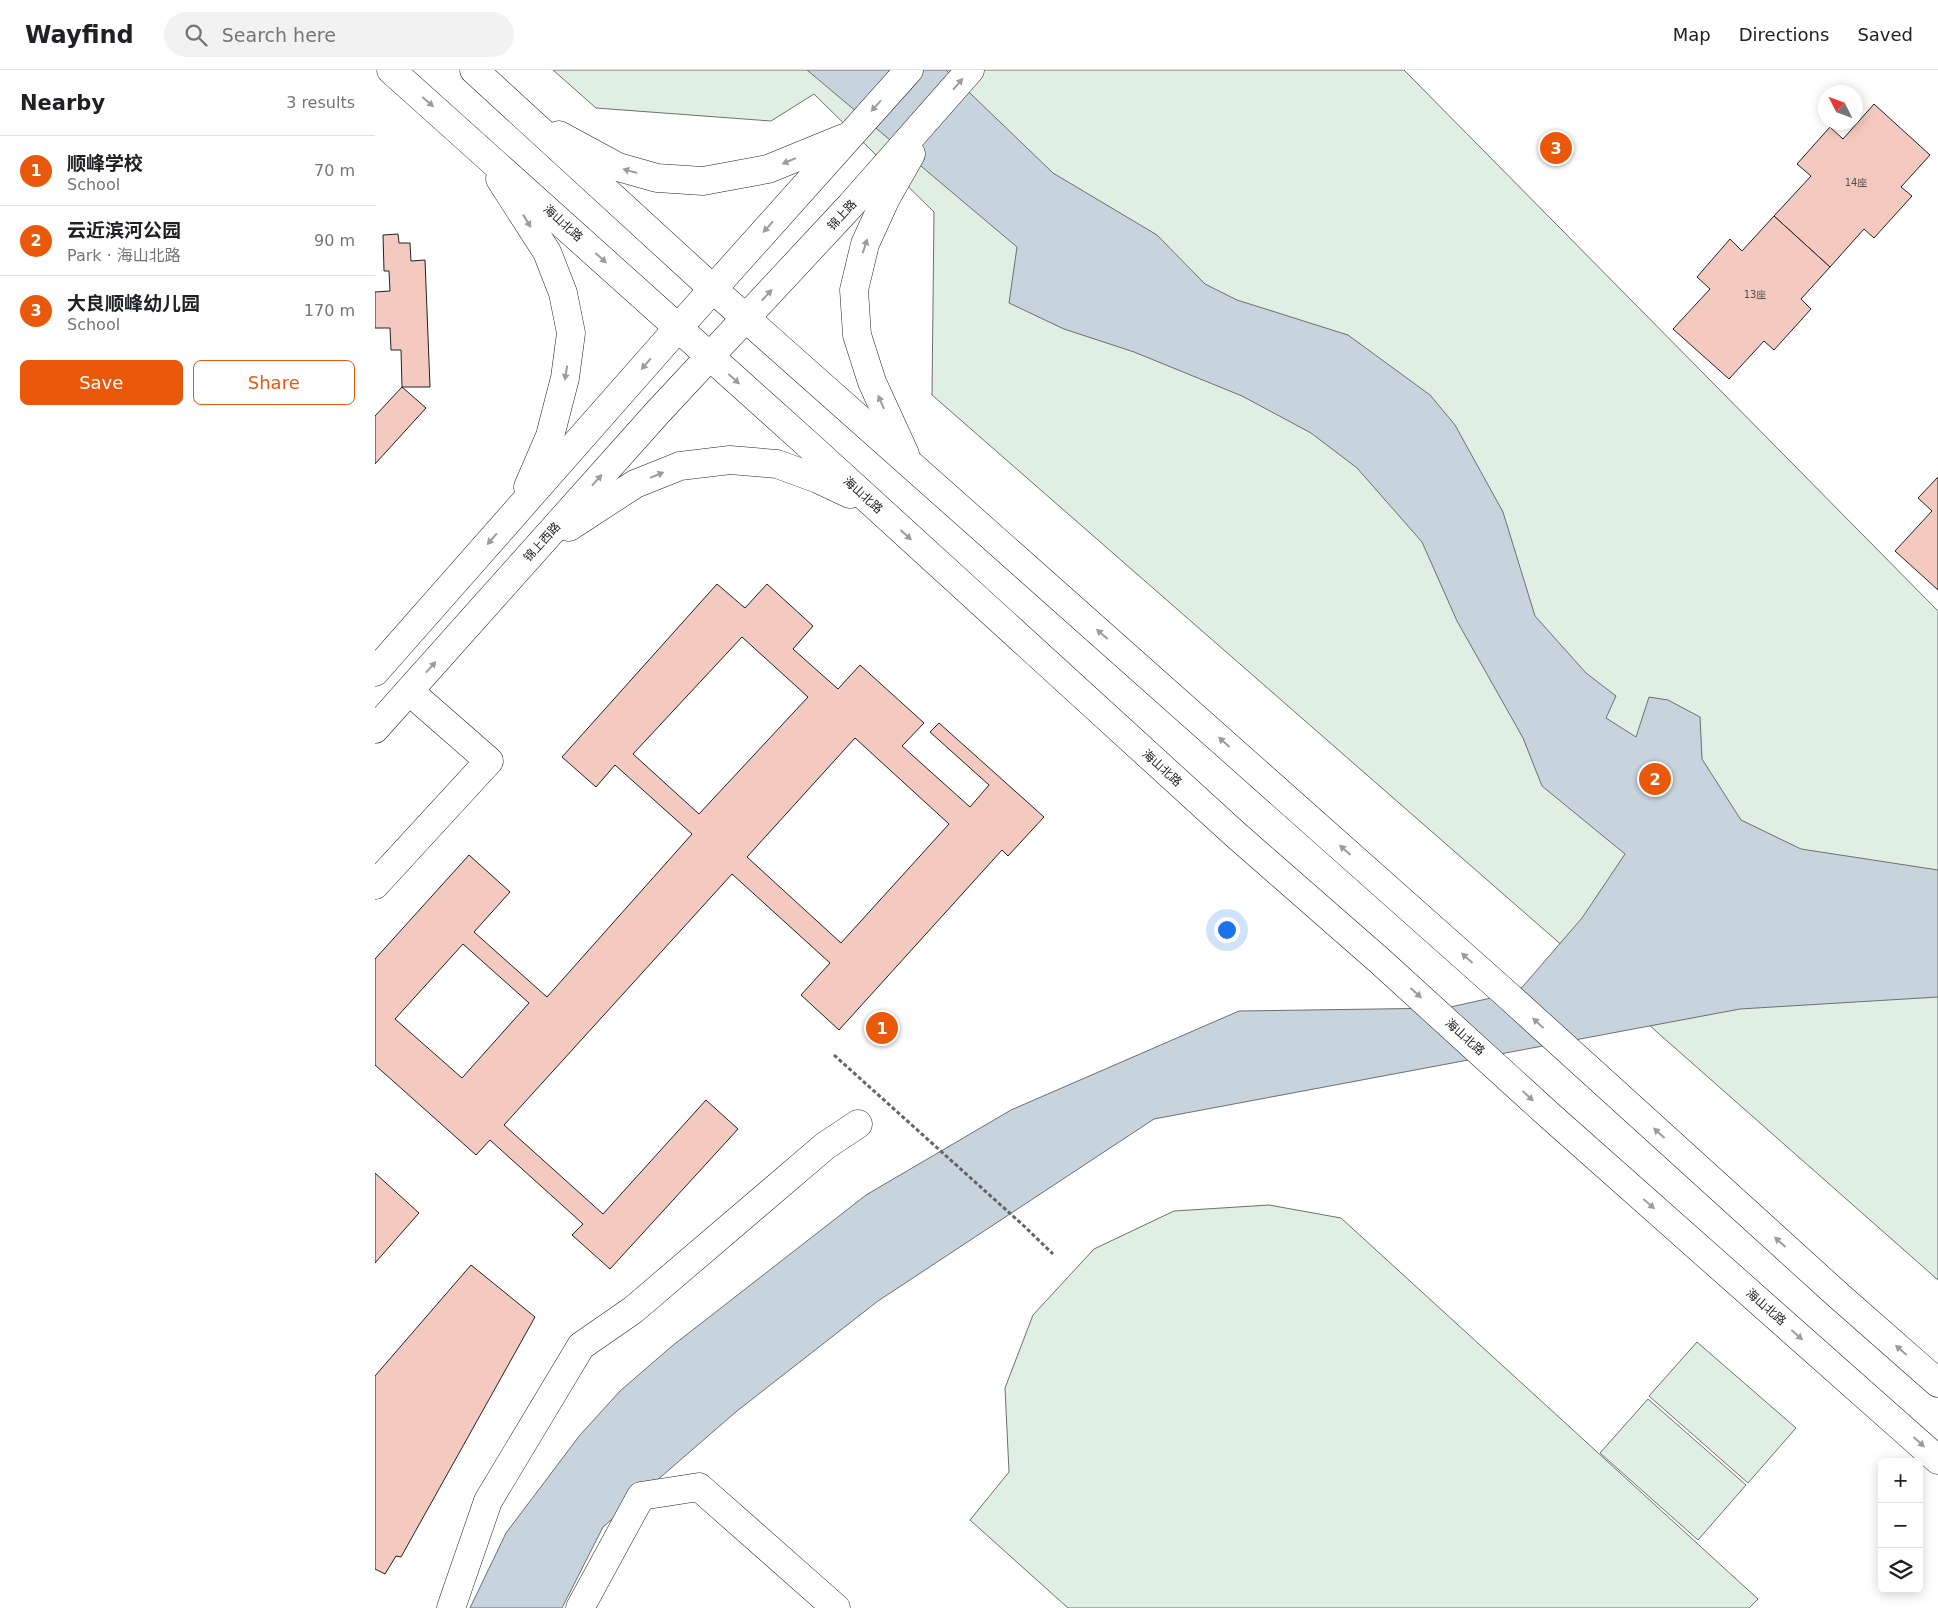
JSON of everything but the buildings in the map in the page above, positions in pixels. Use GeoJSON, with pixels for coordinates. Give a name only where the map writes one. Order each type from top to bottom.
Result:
{"type":"FeatureCollection","features":[{"type":"Feature","properties":{"kind":"street","name":"海山北路"},"geometry":{"type":"LineString","coordinates":[[391,70],[482,150],[1236,835],[1380,961],[1549,1115],[1938,1460]]}},
{"type":"Feature","properties":{"kind":"street"},"geometry":{"type":"LineString","coordinates":[[474,70],[745,318],[1503,991],[1839,1296],[1938,1383]]}},
{"type":"Feature","properties":{"kind":"street"},"geometry":{"type":"LineString","coordinates":[[375,672],[678,328],[909,70]]}},
{"type":"Feature","properties":{"kind":"street","name":"锦上路"},"geometry":{"type":"LineString","coordinates":[[709,356],[850,206],[970,70]]}},
{"type":"Feature","properties":{"kind":"street"},"geometry":{"type":"LineString","coordinates":[[908,463],[872,382],[857,335],[854,290],[865,244],[886,198],[936,109]]}},
{"type":"Feature","properties":{"kind":"street"},"geometry":{"type":"LineString","coordinates":[[521,113],[618,167],[667,179],[703,181],[768,169],[850,135]]}},
{"type":"Feature","properties":{"kind":"street"},"geometry":{"type":"LineString","coordinates":[[482,150],[547,252],[563,292],[571,334],[565,378],[550,436],[519,509]]}},
{"type":"Feature","properties":{"kind":"street","name":"锦上西路"},"geometry":{"type":"LineString","coordinates":[[375,729],[709,356]]}},
{"type":"Feature","properties":{"kind":"street"},"geometry":{"type":"LineString","coordinates":[[540,545],[635,484],[680,466],[730,460],[777,464],[818,479],[875,506]]}},
{"type":"Feature","properties":{"kind":"street"},"geometry":{"type":"LineString","coordinates":[[375,886],[489,761],[409,691]]}},
{"type":"Feature","properties":{"kind":"street"},"geometry":{"type":"LineString","coordinates":[[451,1608],[488,1501],[581,1346],[633,1310],[825,1146],[859,1124]]}},
{"type":"Feature","properties":{"kind":"street"},"geometry":{"type":"LineString","coordinates":[[579,1608],[641,1496],[699,1487],[836,1608]]}},
{"type":"Feature","properties":{"kind":"path"},"geometry":{"type":"LineString","coordinates":[[834,1055],[1053,1254]]}},
{"type":"Feature","properties":{"kind":"green space"},"geometry":{"type":"Polygon","coordinates":[[[553,70],[1404,70],[1938,611],[1938,1280],[1658,1033],[1565,948],[932,395],[934,212],[814,94],[771,121],[596,108],[553,70]]]}},
{"type":"Feature","properties":{"kind":"green space"},"geometry":{"type":"Polygon","coordinates":[[[1269,1205],[1341,1218],[1758,1599],[1749,1608],[1068,1608],[970,1520],[1009,1472],[1005,1388],[1033,1315],[1094,1249],[1174,1211],[1269,1205]]]}},
{"type":"Feature","properties":{"kind":"green space"},"geometry":{"type":"Polygon","coordinates":[[[1697,1342],[1796,1428],[1748,1483],[1649,1396],[1697,1342]]]}},
{"type":"Feature","properties":{"kind":"green space"},"geometry":{"type":"Polygon","coordinates":[[[1648,1399],[1746,1485],[1698,1540],[1600,1453],[1648,1399]]]}},
{"type":"Feature","properties":{"kind":"shaded area"},"geometry":{"type":"Polygon","coordinates":[[[807,70],[946,70],[1053,173],[1157,235],[1205,284],[1237,300],[1348,335],[1430,395],[1455,425],[1503,512],[1535,616],[1586,673],[1616,696],[1606,718],[1636,737],[1649,697],[1668,700],[1700,717],[1702,759],[1741,820],[1801,849],[1938,870],[1938,997],[1740,1009],[1154,1119],[878,1301],[737,1411],[603,1527],[562,1608],[470,1608],[506,1533],[580,1435],[620,1391],[672,1346],[866,1195],[1011,1110],[1239,1011],[1446,1008],[1518,992],[1582,918],[1625,854],[1542,786],[1523,738],[1457,621],[1422,542],[1357,468],[1311,433],[1242,396],[1134,352],[1064,329],[1009,303],[1017,247],[807,70]]]}},
{"type":"Feature","properties":{"kind":"place","name":"大良顺峰幼儿园"},"geometry":{"type":"Point","coordinates":[1556,148]}},
{"type":"Feature","properties":{"kind":"place","name":"云近滨河公园"},"geometry":{"type":"Point","coordinates":[1655,779]}},
{"type":"Feature","properties":{"kind":"place","name":"顺峰学校"},"geometry":{"type":"Point","coordinates":[882,1028]}}]}
